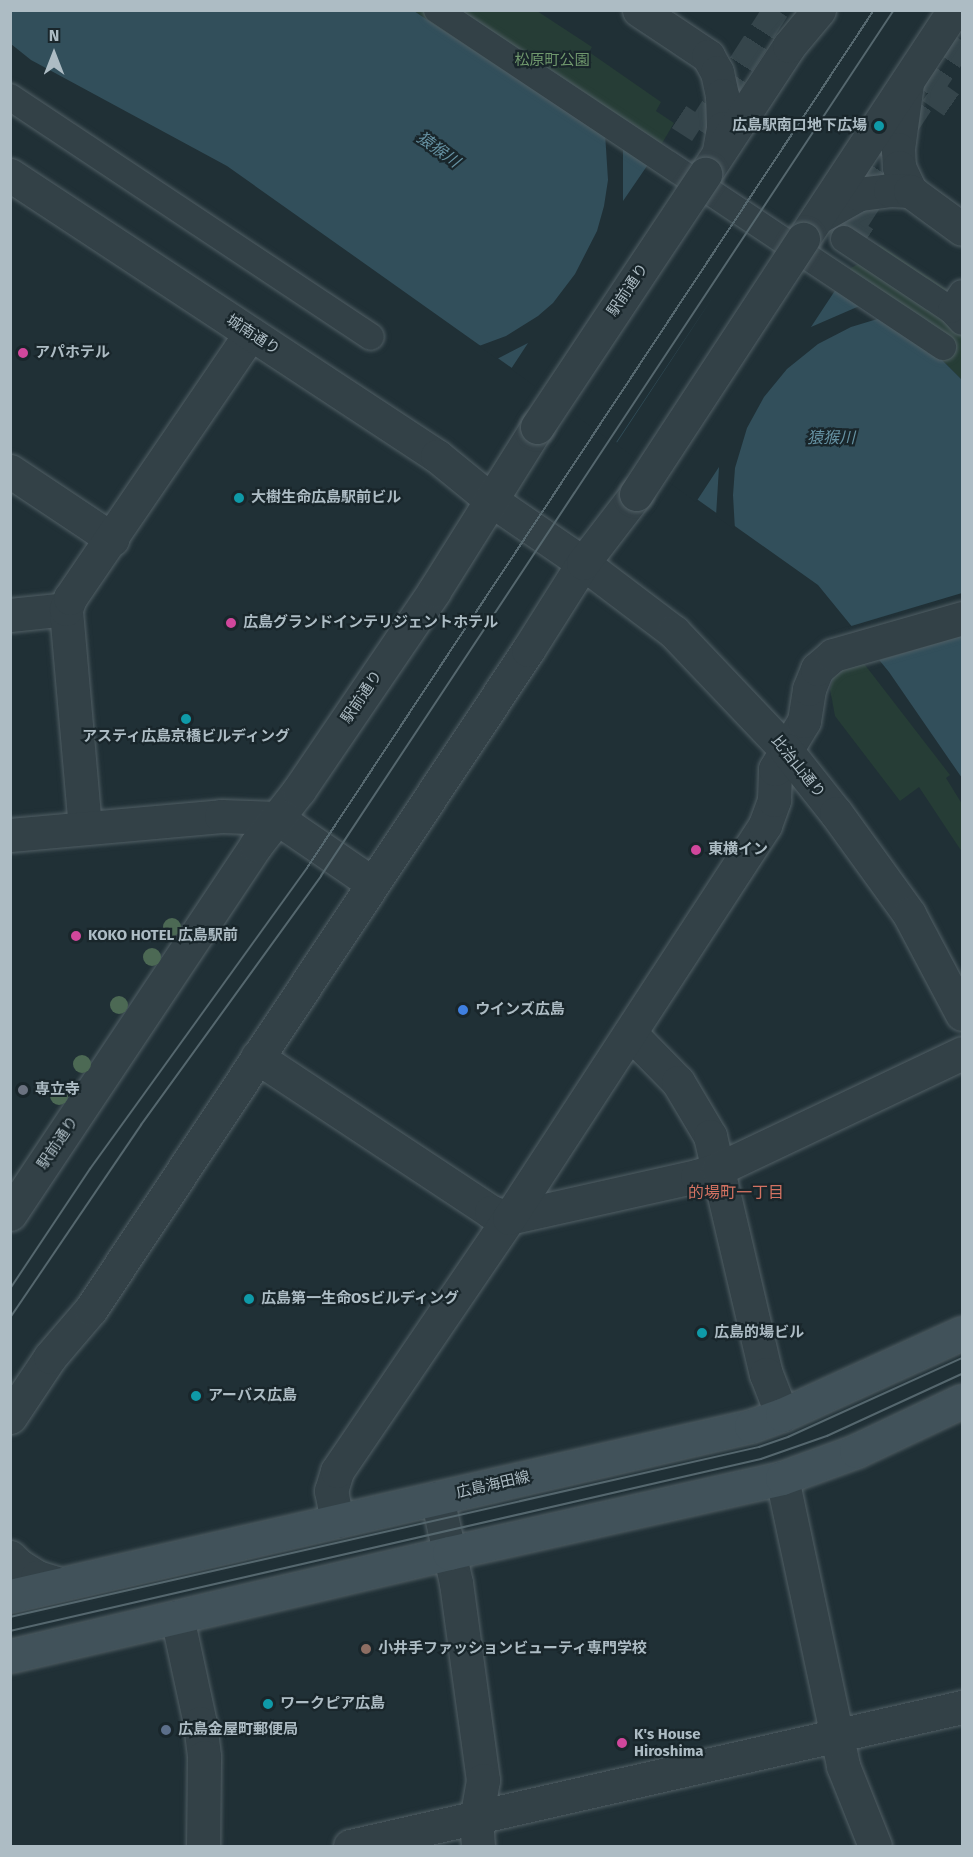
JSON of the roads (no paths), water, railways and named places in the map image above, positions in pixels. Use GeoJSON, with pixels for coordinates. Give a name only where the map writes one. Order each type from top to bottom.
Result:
{"type":"FeatureCollection","features":[{"type":"Feature","properties":{"kind":"main road","name":"広島海田線"},"geometry":{"type":"LineString","coordinates":[[10,1596],[720,1434],[782,1414],[963,1334]]}},
{"type":"Feature","properties":{"kind":"main road"},"geometry":{"type":"LineString","coordinates":[[10,1656],[449,1552],[782,1478],[856,1451],[963,1401]]}},
{"type":"Feature","properties":{"kind":"street"},"geometry":{"type":"LineString","coordinates":[[437,10],[943,347]]}},
{"type":"Feature","properties":{"kind":"street"},"geometry":{"type":"LineString","coordinates":[[639,10],[708,56],[717,72],[722,95],[723,128],[712,163]]}},
{"type":"Feature","properties":{"kind":"street","name":"駅前通り"},"geometry":{"type":"LineString","coordinates":[[10,1214],[250,853],[299,790],[428,600],[537,428],[789,46],[819,10]]}},
{"type":"Feature","properties":{"kind":"street"},"geometry":{"type":"LineString","coordinates":[[10,1417],[50,1357],[91,1309],[528,650],[583,563],[636,494],[954,10]]}},
{"type":"Feature","properties":{"kind":"street"},"geometry":{"type":"LineString","coordinates":[[907,84],[898,148],[899,167],[910,191],[963,229]]}},
{"type":"Feature","properties":{"kind":"street"},"geometry":{"type":"LineString","coordinates":[[10,97],[371,337]]}},
{"type":"Feature","properties":{"kind":"street","name":"城南通り"},"geometry":{"type":"LineString","coordinates":[[10,175],[437,456],[491,500],[583,563]]}},
{"type":"Feature","properties":{"kind":"street"},"geometry":{"type":"LineString","coordinates":[[811,228],[859,194],[910,191]]}},
{"type":"Feature","properties":{"kind":"street"},"geometry":{"type":"LineString","coordinates":[[844,239],[959,308]]}},
{"type":"Feature","properties":{"kind":"street"},"geometry":{"type":"LineString","coordinates":[[86,828],[66,609],[70,598],[250,334]]}},
{"type":"Feature","properties":{"kind":"street"},"geometry":{"type":"LineString","coordinates":[[10,471],[112,539]]}},
{"type":"Feature","properties":{"kind":"street","name":"比治山通り"},"geometry":{"type":"LineString","coordinates":[[583,563],[674,632],[786,750],[909,914],[963,1014]]}},
{"type":"Feature","properties":{"kind":"street"},"geometry":{"type":"LineString","coordinates":[[10,615],[66,609]]}},
{"type":"Feature","properties":{"kind":"street"},"geometry":{"type":"LineString","coordinates":[[337,1521],[331,1491],[337,1471],[509,1218],[765,825],[774,800],[775,770],[804,721],[808,689],[817,669],[833,655],[963,618]]}},
{"type":"Feature","properties":{"kind":"street"},"geometry":{"type":"LineString","coordinates":[[10,835],[221,816],[277,818],[372,883]]}},
{"type":"Feature","properties":{"kind":"street"},"geometry":{"type":"LineString","coordinates":[[630,1033],[678,1082],[710,1136],[766,1374],[782,1414]]}},
{"type":"Feature","properties":{"kind":"street"},"geometry":{"type":"LineString","coordinates":[[257,1057],[491,1212],[509,1218],[698,1176],[718,1169],[963,1053]]}},
{"type":"Feature","properties":{"kind":"street"},"geometry":{"type":"LineString","coordinates":[[782,1478],[843,1766],[875,1846]]}},
{"type":"Feature","properties":{"kind":"street"},"geometry":{"type":"LineString","coordinates":[[437,1498],[449,1552],[483,1780],[477,1832]]}},
{"type":"Feature","properties":{"kind":"street"},"geometry":{"type":"LineString","coordinates":[[10,1557],[37,1577],[60,1584]]}},
{"type":"Feature","properties":{"kind":"street"},"geometry":{"type":"LineString","coordinates":[[177,1617],[200,1723],[204,1757],[203,1846]]}},
{"type":"Feature","properties":{"kind":"street"},"geometry":{"type":"LineString","coordinates":[[350,1846],[477,1832],[838,1736],[963,1707]]}},
{"type":"Feature","properties":{"kind":"water","name":"猿猴川"},"geometry":{"type":"Polygon","coordinates":[[[10,11],[414,11],[938,356],[962,380],[962,778],[889,672],[818,585],[227,166],[31,60],[11,44],[10,11]]]}},
{"type":"Feature","properties":{"kind":"tunnel"},"geometry":{"type":"LineString","coordinates":[[679,117],[699,130],[776,10]]}},
{"type":"Feature","properties":{"kind":"tunnel"},"geometry":{"type":"LineString","coordinates":[[866,240],[841,223],[962,41]]}},
{"type":"Feature","properties":{"kind":"tunnel"},"geometry":{"type":"LineString","coordinates":[[930,90],[956,108]]}},
{"type":"Feature","properties":{"kind":"tunnel"},"geometry":{"type":"LineString","coordinates":[[852,207],[872,220]]}},
{"type":"Feature","properties":{"kind":"tram line"},"geometry":{"type":"LineString","coordinates":[[10,1289],[90,1169],[307,868],[874,10]]}},
{"type":"Feature","properties":{"kind":"tram line"},"geometry":{"type":"LineString","coordinates":[[10,1318],[141,1125],[321,876],[894,10]]}},
{"type":"Feature","properties":{"kind":"tram line"},"geometry":{"type":"LineString","coordinates":[[10,1617],[759,1447],[788,1437],[962,1358]]}},
{"type":"Feature","properties":{"kind":"tram line"},"geometry":{"type":"LineString","coordinates":[[10,1631],[761,1459],[827,1436],[962,1374]]}},
{"type":"Feature","properties":{"kind":"place","name":"広島駅南口地下広場"},"geometry":{"type":"Point","coordinates":[879,126]}},
{"type":"Feature","properties":{"kind":"place","name":"アパホテル"},"geometry":{"type":"Point","coordinates":[23,353]}},
{"type":"Feature","properties":{"kind":"place","name":"大樹生命広島駅前ビル"},"geometry":{"type":"Point","coordinates":[239,498]}},
{"type":"Feature","properties":{"kind":"place","name":"広島グランドインテリジェントホテル"},"geometry":{"type":"Point","coordinates":[231,623]}},
{"type":"Feature","properties":{"kind":"place","name":"アスティ広島京橋ビルディング"},"geometry":{"type":"Point","coordinates":[186,719]}},
{"type":"Feature","properties":{"kind":"place","name":"東横イン"},"geometry":{"type":"Point","coordinates":[696,850]}},
{"type":"Feature","properties":{"kind":"place","name":"KOKO HOTEL 広島駅前"},"geometry":{"type":"Point","coordinates":[76,936]}},
{"type":"Feature","properties":{"kind":"place","name":"ウインズ広島"},"geometry":{"type":"Point","coordinates":[463,1010]}},
{"type":"Feature","properties":{"kind":"place","name":"専立寺"},"geometry":{"type":"Point","coordinates":[23,1090]}},
{"type":"Feature","properties":{"kind":"place","name":"広島第一生命OSビルディング"},"geometry":{"type":"Point","coordinates":[249,1299]}},
{"type":"Feature","properties":{"kind":"place","name":"広島的場ビル"},"geometry":{"type":"Point","coordinates":[702,1333]}},
{"type":"Feature","properties":{"kind":"place","name":"アーバス広島"},"geometry":{"type":"Point","coordinates":[196,1396]}},
{"type":"Feature","properties":{"kind":"place","name":"小井手ファッションビューティ専門学校"},"geometry":{"type":"Point","coordinates":[366,1649]}},
{"type":"Feature","properties":{"kind":"place","name":"ワークピア広島"},"geometry":{"type":"Point","coordinates":[268,1704]}},
{"type":"Feature","properties":{"kind":"place","name":"広島金屋町郵便局"},"geometry":{"type":"Point","coordinates":[166,1730]}},
{"type":"Feature","properties":{"kind":"place","name":"K's House Hiroshima"},"geometry":{"type":"Point","coordinates":[622,1743]}},
{"type":"Feature","properties":{"kind":"district","name":"的場町一丁目"},"geometry":{"type":"Point","coordinates":[736,1193]}},
{"type":"Feature","properties":{"kind":"park label","name":"松原町公園"},"geometry":{"type":"Point","coordinates":[552,61]}}]}
